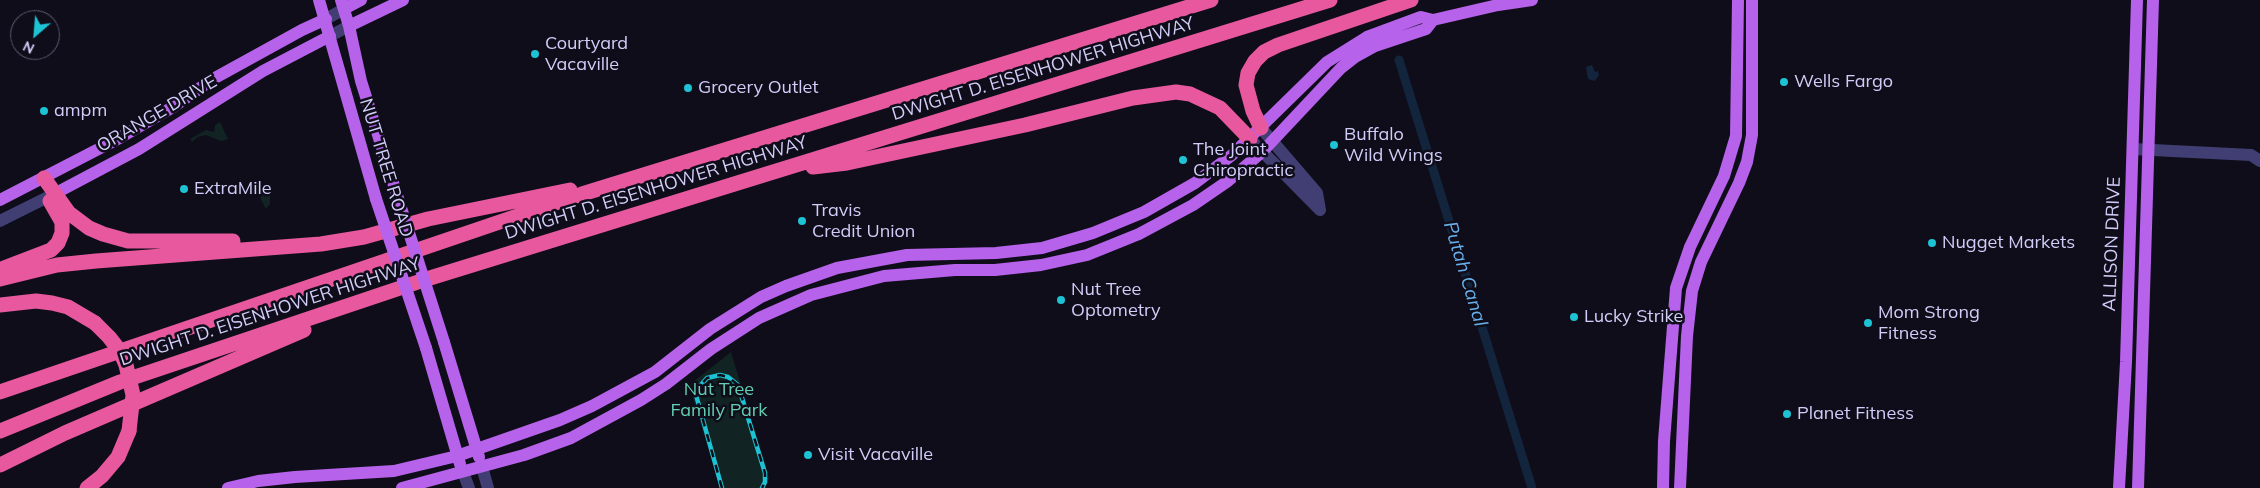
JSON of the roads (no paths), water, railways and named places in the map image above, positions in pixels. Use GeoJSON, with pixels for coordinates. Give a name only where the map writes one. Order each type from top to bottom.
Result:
{"type":"FeatureCollection","features":[{"type":"Feature","properties":{"kind":"highway","name":"DWIGHT D. EISENHOWER HIGHWAY"},"geometry":{"type":"LineString","coordinates":[[0,392],[635,177],[1212,0]]}},
{"type":"Feature","properties":{"kind":"highway","name":"DWIGHT D. EISENHOWER HIGHWAY"},"geometry":{"type":"LineString","coordinates":[[0,431],[120,382],[430,278],[1330,0]]}},
{"type":"Feature","properties":{"kind":"highway"},"geometry":{"type":"LineString","coordinates":[[1256,133],[1246,86],[1248,73],[1255,61],[1264,52],[1278,45],[1411,0]]}},
{"type":"Feature","properties":{"kind":"highway"},"geometry":{"type":"LineString","coordinates":[[769,173],[847,163],[1024,125],[1133,98],[1176,92],[1198,97],[1220,108],[1256,133]]}},
{"type":"Feature","properties":{"kind":"highway"},"geometry":{"type":"LineString","coordinates":[[0,279],[57,265],[321,244],[635,177]]}},
{"type":"Feature","properties":{"kind":"highway"},"geometry":{"type":"LineString","coordinates":[[40,180],[51,195],[69,213],[89,228],[113,238],[128,240],[306,241],[321,244]]}},
{"type":"Feature","properties":{"kind":"highway"},"geometry":{"type":"LineString","coordinates":[[0,270],[51,250],[58,243],[62,233],[62,222],[51,195]]}},
{"type":"Feature","properties":{"kind":"highway"},"geometry":{"type":"LineString","coordinates":[[0,466],[48,441],[270,344],[430,278]]}},
{"type":"Feature","properties":{"kind":"highway"},"geometry":{"type":"LineString","coordinates":[[0,305],[36,300],[68,307],[95,323],[120,351],[126,364],[133,395],[129,431],[125,443],[110,467],[87,488]]}},
{"type":"Feature","properties":{"kind":"main road","name":"NUT TREE ROAD"},"geometry":{"type":"LineString","coordinates":[[320,0],[376,199],[426,348],[463,472]]}},
{"type":"Feature","properties":{"kind":"main road"},"geometry":{"type":"LineString","coordinates":[[342,5],[361,0]]}},
{"type":"Feature","properties":{"kind":"main road"},"geometry":{"type":"LineString","coordinates":[[349,26],[403,0]]}},
{"type":"Feature","properties":{"kind":"main road"},"geometry":{"type":"LineString","coordinates":[[228,488],[258,481],[295,477],[394,471],[477,450],[560,420],[592,406],[655,372],[738,310],[761,297],[811,276],[844,266],[907,255],[1042,248],[1093,234],[1175,196],[1232,155],[1327,62],[1367,36],[1421,17],[1432,20],[1498,4],[1532,0]]}},
{"type":"Feature","properties":{"kind":"main road"},"geometry":{"type":"LineString","coordinates":[[1663,488],[1672,341],[1680,274],[1690,247],[1730,160],[1737,126],[1738,0]]}},
{"type":"Feature","properties":{"kind":"main road"},"geometry":{"type":"LineString","coordinates":[[1680,482],[1687,336],[1694,282],[1709,244],[1739,183],[1750,149],[1753,108],[1752,0]]}},
{"type":"Feature","properties":{"kind":"main road","name":"ALLISON DRIVE"},"geometry":{"type":"LineString","coordinates":[[2120,488],[2137,0]]}},
{"type":"Feature","properties":{"kind":"main road","name":"ALLISON DRIVE"},"geometry":{"type":"LineString","coordinates":[[2138,488],[2153,0]]}},
{"type":"Feature","properties":{"kind":"main road","name":"NUT TREE ROAD"},"geometry":{"type":"LineString","coordinates":[[342,5],[349,26],[361,81],[482,467]]}},
{"type":"Feature","properties":{"kind":"main road","name":"ORANGE DRIVE"},"geometry":{"type":"LineString","coordinates":[[0,200],[114,141],[173,107],[206,83],[259,53],[326,19]]}},
{"type":"Feature","properties":{"kind":"main road"},"geometry":{"type":"LineString","coordinates":[[402,488],[524,455],[571,438],[613,416],[666,384],[734,334],[788,304],[835,287],[866,280],[927,272],[1028,266],[1087,255],[1158,225],[1228,181],[1262,152],[1341,68],[1355,57],[1375,46],[1426,29],[1432,20]]}},
{"type":"Feature","properties":{"kind":"main road","name":"ORANGE DRIVE"},"geometry":{"type":"LineString","coordinates":[[51,195],[139,149],[263,71],[330,36]]}},
{"type":"Feature","properties":{"kind":"main road"},"geometry":{"type":"LineString","coordinates":[[1709,244],[1708,229],[1723,198],[1717,191]]}},
{"type":"Feature","properties":{"kind":"main road"},"geometry":{"type":"LineString","coordinates":[[1028,266],[1028,262],[1032,258],[1081,246],[1093,234]]}},
{"type":"Feature","properties":{"kind":"main road"},"geometry":{"type":"LineString","coordinates":[[927,272],[938,265],[1007,262],[1013,259],[1017,250]]}},
{"type":"Feature","properties":{"kind":"main road"},"geometry":{"type":"LineString","coordinates":[[1680,274],[1682,286],[1680,323],[1682,330],[1687,336]]}},
{"type":"Feature","properties":{"kind":"main road"},"geometry":{"type":"LineString","coordinates":[[1672,341],[1687,336]]}},
{"type":"Feature","properties":{"kind":"main road"},"geometry":{"type":"LineString","coordinates":[[1672,341],[1680,347],[1678,386],[1679,397],[1683,406]]}},
{"type":"Feature","properties":{"kind":"main road"},"geometry":{"type":"LineString","coordinates":[[1666,420],[1671,427],[1672,434],[1672,471],[1680,482]]}},
{"type":"Feature","properties":{"kind":"street"},"geometry":{"type":"LineString","coordinates":[[326,19],[342,5]]}},
{"type":"Feature","properties":{"kind":"street"},"geometry":{"type":"LineString","coordinates":[[330,36],[349,26]]}},
{"type":"Feature","properties":{"kind":"street"},"geometry":{"type":"LineString","coordinates":[[1256,133],[1273,141],[1317,193],[1320,210],[1262,152],[1256,133]]}},
{"type":"Feature","properties":{"kind":"street"},"geometry":{"type":"LineString","coordinates":[[2132,149],[2252,156],[2260,161]]}},
{"type":"Feature","properties":{"kind":"street","name":"ORANGE DRIVE"},"geometry":{"type":"LineString","coordinates":[[0,222],[51,195]]}},
{"type":"Feature","properties":{"kind":"street","name":"NUT TREE ROAD"},"geometry":{"type":"LineString","coordinates":[[482,467],[488,488]]}},
{"type":"Feature","properties":{"kind":"street","name":"NUT TREE ROAD"},"geometry":{"type":"LineString","coordinates":[[463,472],[469,488]]}},
{"type":"Feature","properties":{"kind":"water"},"geometry":{"type":"Polygon","coordinates":[[[1592,65],[1595,72],[1598,71],[1599,75],[1595,81],[1588,79],[1586,67],[1592,65]]]}},
{"type":"Feature","properties":{"kind":"waterway","name":"Putah Canal"},"geometry":{"type":"LineString","coordinates":[[1399,60],[1532,488]]}},
{"type":"Feature","properties":{"kind":"railway"},"geometry":{"type":"LineString","coordinates":[[722,488],[696,395],[697,389],[707,378],[720,375],[728,377],[738,385],[765,473],[765,482],[762,488]]}},
{"type":"Feature","properties":{"kind":"place","name":"Courtyard Vacaville"},"geometry":{"type":"Point","coordinates":[535,54]}},
{"type":"Feature","properties":{"kind":"place","name":"Wells Fargo"},"geometry":{"type":"Point","coordinates":[1784,82]}},
{"type":"Feature","properties":{"kind":"place","name":"Grocery Outlet"},"geometry":{"type":"Point","coordinates":[688,88]}},
{"type":"Feature","properties":{"kind":"place","name":"ampm"},"geometry":{"type":"Point","coordinates":[44,111]}},
{"type":"Feature","properties":{"kind":"place","name":"Buffalo Wild Wings"},"geometry":{"type":"Point","coordinates":[1334,145]}},
{"type":"Feature","properties":{"kind":"place","name":"The Joint Chiropractic"},"geometry":{"type":"Point","coordinates":[1183,160]}},
{"type":"Feature","properties":{"kind":"place","name":"ExtraMile"},"geometry":{"type":"Point","coordinates":[184,189]}},
{"type":"Feature","properties":{"kind":"place","name":"Travis Credit Union"},"geometry":{"type":"Point","coordinates":[802,221]}},
{"type":"Feature","properties":{"kind":"place","name":"Nugget Markets"},"geometry":{"type":"Point","coordinates":[1932,243]}},
{"type":"Feature","properties":{"kind":"place","name":"Nut Tree Optometry"},"geometry":{"type":"Point","coordinates":[1061,300]}},
{"type":"Feature","properties":{"kind":"place","name":"Lucky Strike"},"geometry":{"type":"Point","coordinates":[1574,317]}},
{"type":"Feature","properties":{"kind":"place","name":"Mom Strong Fitness"},"geometry":{"type":"Point","coordinates":[1868,323]}},
{"type":"Feature","properties":{"kind":"place","name":"Planet Fitness"},"geometry":{"type":"Point","coordinates":[1787,414]}},
{"type":"Feature","properties":{"kind":"place","name":"Visit Vacaville"},"geometry":{"type":"Point","coordinates":[808,455]}},
{"type":"Feature","properties":{"kind":"park label","name":"Nut Tree Family Park"},"geometry":{"type":"Point","coordinates":[719,400]}}]}
